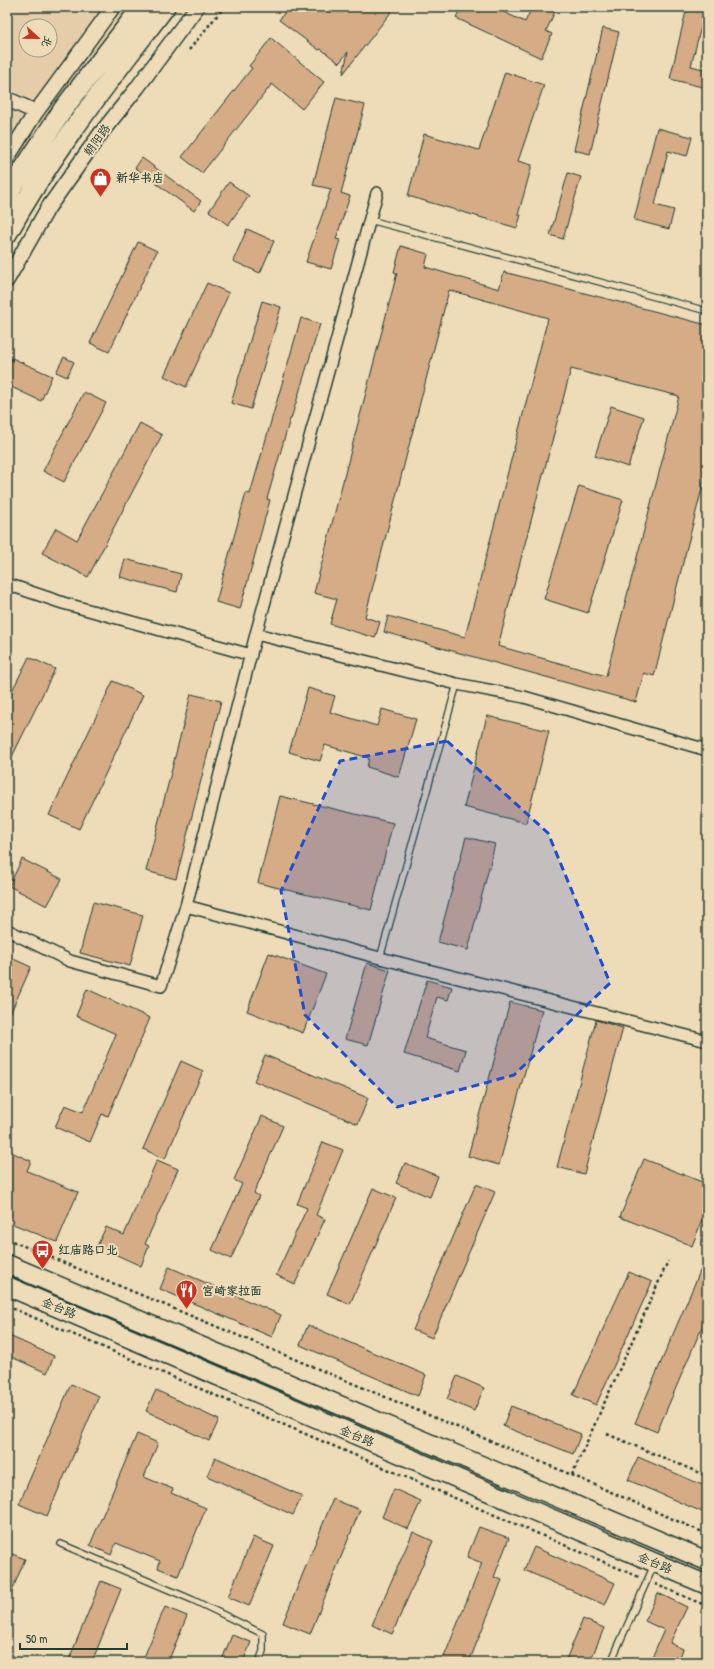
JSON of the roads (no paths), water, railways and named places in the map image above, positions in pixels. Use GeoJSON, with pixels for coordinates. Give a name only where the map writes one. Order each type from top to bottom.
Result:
{"type":"FeatureCollection","features":[{"type":"Feature","properties":{"kind":"highway"},"geometry":{"type":"LineString","coordinates":[[7,234],[14,191],[64,108],[142,7]]}},
{"type":"Feature","properties":{"kind":"highway"},"geometry":{"type":"LineString","coordinates":[[14,191],[80,118],[165,7]]}},
{"type":"Feature","properties":{"kind":"main road","name":"金台路"},"geometry":{"type":"LineString","coordinates":[[7,1264],[707,1561]]}},
{"type":"Feature","properties":{"kind":"main road","name":"金台路"},"geometry":{"type":"LineString","coordinates":[[7,1286],[707,1585]]}},
{"type":"Feature","properties":{"kind":"street"},"geometry":{"type":"LineString","coordinates":[[7,158],[36,112],[113,7]]}},
{"type":"Feature","properties":{"kind":"street","name":"朝阳路"},"geometry":{"type":"LineString","coordinates":[[7,280],[48,208],[101,133],[137,88],[197,7]]}},
{"type":"Feature","properties":{"kind":"street"},"geometry":{"type":"LineString","coordinates":[[7,99],[36,112]]}},
{"type":"Feature","properties":{"kind":"street"},"geometry":{"type":"LineString","coordinates":[[14,191],[48,208]]}},
{"type":"Feature","properties":{"kind":"street"},"geometry":{"type":"LineString","coordinates":[[7,930],[70,961],[161,986],[186,906],[256,634],[377,193]]}},
{"type":"Feature","properties":{"kind":"street"},"geometry":{"type":"LineString","coordinates":[[7,584],[63,603],[251,655]]}},
{"type":"Feature","properties":{"kind":"street"},"geometry":{"type":"LineString","coordinates":[[256,634],[457,684],[524,698],[707,750]]}},
{"type":"Feature","properties":{"kind":"street"},"geometry":{"type":"LineString","coordinates":[[186,906],[380,958],[707,1042]]}},
{"type":"Feature","properties":{"kind":"lane"},"geometry":{"type":"LineString","coordinates":[[370,220],[707,311]]}},
{"type":"Feature","properties":{"kind":"lane"},"geometry":{"type":"LineString","coordinates":[[380,958],[457,684]]}},
{"type":"Feature","properties":{"kind":"lane"},"geometry":{"type":"LineString","coordinates":[[61,1544],[193,1600],[263,1634],[263,1651],[259,1662]]}},
{"type":"Feature","properties":{"kind":"lane"},"geometry":{"type":"LineString","coordinates":[[611,1662],[655,1563]]}},
{"type":"Feature","properties":{"kind":"place","name":"新华书店"},"geometry":{"type":"Point","coordinates":[101,198]}},
{"type":"Feature","properties":{"kind":"place","name":"红庙路口北"},"geometry":{"type":"Point","coordinates":[43,1270]}},
{"type":"Feature","properties":{"kind":"place","name":"宫崎家拉面"},"geometry":{"type":"Point","coordinates":[187,1310]}}]}
